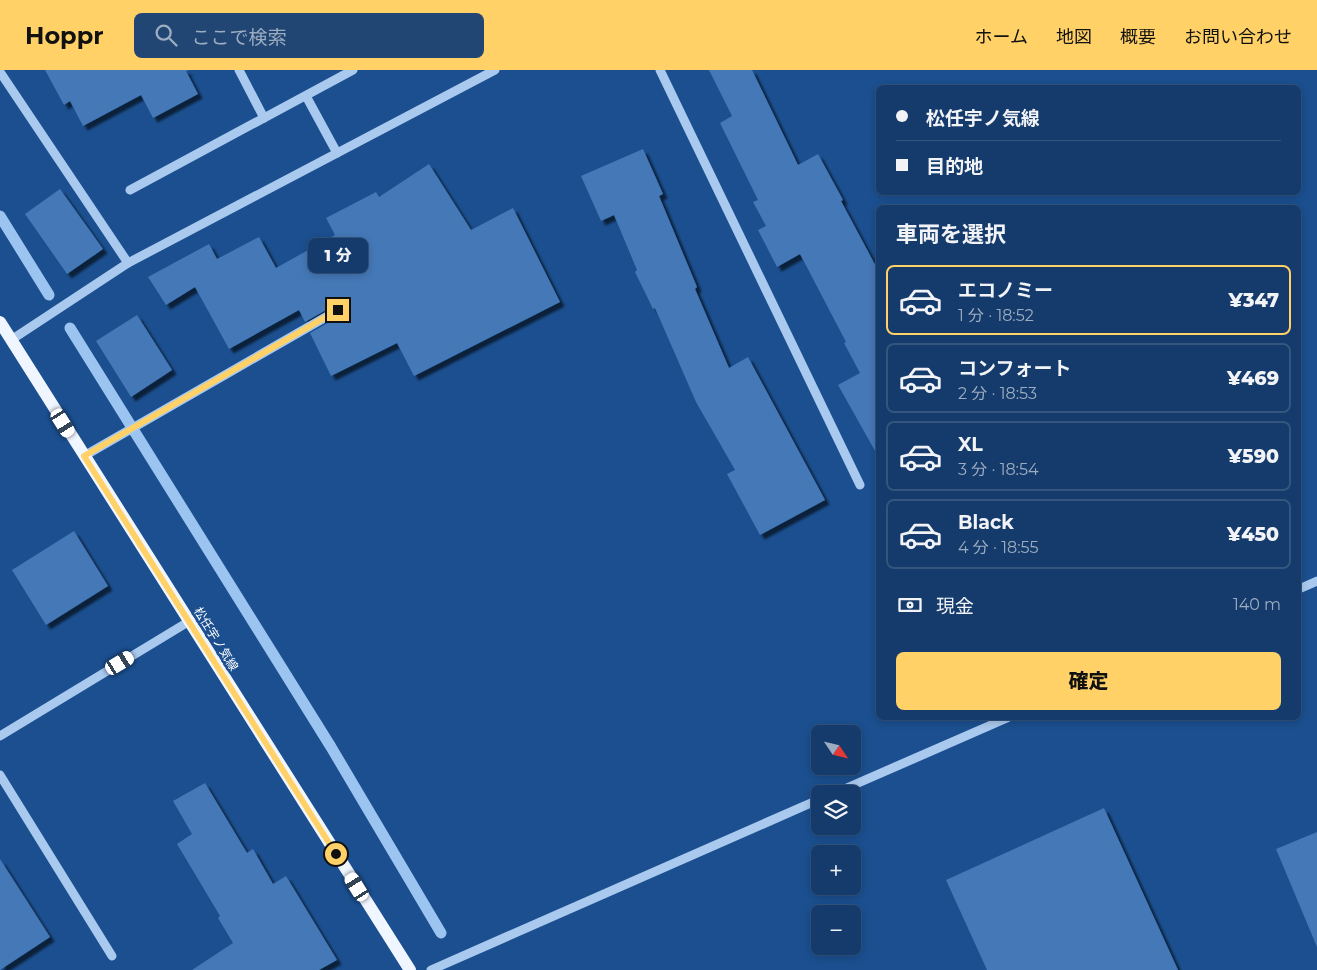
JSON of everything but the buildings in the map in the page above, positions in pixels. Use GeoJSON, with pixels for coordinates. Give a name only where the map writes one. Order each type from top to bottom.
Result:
{"type":"FeatureCollection","features":[{"type":"Feature","properties":{"kind":"main road","name":"松任宇ノ気線"},"geometry":{"type":"LineString","coordinates":[[0,322],[188,622],[410,970]]}},
{"type":"Feature","properties":{"kind":"street"},"geometry":{"type":"LineString","coordinates":[[239,70],[264,118]]}},
{"type":"Feature","properties":{"kind":"street"},"geometry":{"type":"LineString","coordinates":[[130,190],[353,70]]}},
{"type":"Feature","properties":{"kind":"street"},"geometry":{"type":"LineString","coordinates":[[11,340],[128,263],[495,70]]}},
{"type":"Feature","properties":{"kind":"street"},"geometry":{"type":"LineString","coordinates":[[660,70],[860,485]]}},
{"type":"Feature","properties":{"kind":"street"},"geometry":{"type":"LineString","coordinates":[[0,72],[128,263]]}},
{"type":"Feature","properties":{"kind":"street"},"geometry":{"type":"LineString","coordinates":[[306,96],[338,153]]}},
{"type":"Feature","properties":{"kind":"street"},"geometry":{"type":"LineString","coordinates":[[84,456],[338,310]]}},
{"type":"Feature","properties":{"kind":"street"},"geometry":{"type":"LineString","coordinates":[[1301,589],[1317,582]]}},
{"type":"Feature","properties":{"kind":"street"},"geometry":{"type":"LineString","coordinates":[[0,736],[188,622]]}},
{"type":"Feature","properties":{"kind":"street"},"geometry":{"type":"LineString","coordinates":[[854,785],[1002,720]]}},
{"type":"Feature","properties":{"kind":"street"},"geometry":{"type":"LineString","coordinates":[[0,775],[112,956]]}},
{"type":"Feature","properties":{"kind":"street"},"geometry":{"type":"LineString","coordinates":[[431,970],[811,804]]}},
{"type":"Feature","properties":{"kind":"waterway"},"geometry":{"type":"LineString","coordinates":[[0,216],[49,295]]}},
{"type":"Feature","properties":{"kind":"waterway"},"geometry":{"type":"LineString","coordinates":[[70,328],[331,747],[441,933]]}},
{"type":"Feature","properties":{"kind":"route"},"geometry":{"type":"LineString","coordinates":[[336,854],[84,456],[338,310]]}}]}
